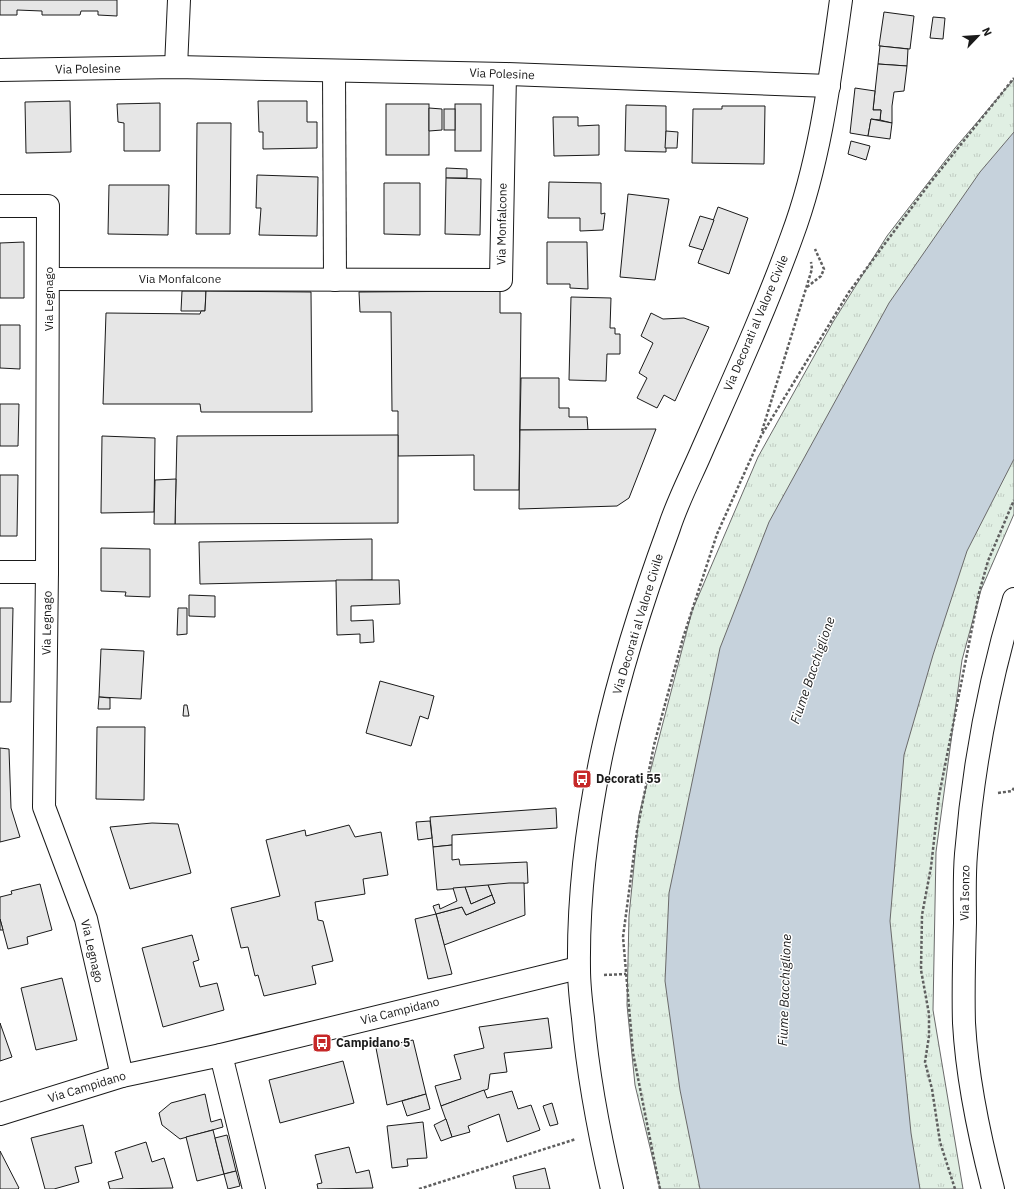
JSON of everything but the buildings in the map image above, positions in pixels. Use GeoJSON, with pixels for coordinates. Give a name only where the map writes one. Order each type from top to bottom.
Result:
{"type":"FeatureCollection","features":[{"type":"Feature","properties":{"kind":"street"},"geometry":{"type":"LineString","coordinates":[[176,67],[180,0]]}},
{"type":"Feature","properties":{"kind":"street","name":"Via Decorati al Valore Civile"},"geometry":{"type":"LineString","coordinates":[[612,1189],[599,1132],[585,1045],[578,968],[582,866],[599,766],[623,667],[669,525],[751,338],[801,237],[829,86],[841,0]]}},
{"type":"Feature","properties":{"kind":"street","name":"Via Polesine"},"geometry":{"type":"LineString","coordinates":[[0,70],[176,67],[505,74],[829,86]]}},
{"type":"Feature","properties":{"kind":"street"},"geometry":{"type":"LineString","coordinates":[[334,71],[335,280]]}},
{"type":"Feature","properties":{"kind":"street","name":"Via Monfalcone"},"geometry":{"type":"LineString","coordinates":[[49,279],[501,280],[505,74]]}},
{"type":"Feature","properties":{"kind":"street","name":"Via Legnago"},"geometry":{"type":"LineString","coordinates":[[0,206],[48,206],[49,279],[44,807],[86,919],[122,1076]]}},
{"type":"Feature","properties":{"kind":"street"},"geometry":{"type":"LineString","coordinates":[[0,572],[47,572]]}},
{"type":"Feature","properties":{"kind":"street","name":"Via Isonzo"},"geometry":{"type":"LineString","coordinates":[[993,1189],[983,1153],[972,1088],[964,1024],[966,855],[973,788],[989,690],[998,651],[1014,599]]}},
{"type":"Feature","properties":{"kind":"street","name":"Via Campidano"},"geometry":{"type":"LineString","coordinates":[[0,1114],[122,1076],[221,1055],[578,968]]}},
{"type":"Feature","properties":{"kind":"street"},"geometry":{"type":"LineString","coordinates":[[221,1055],[254,1189]]}},
{"type":"Feature","properties":{"kind":"path"},"geometry":{"type":"LineString","coordinates":[[660,1189],[633,1053],[623,937],[638,831],[654,745],[682,638],[717,534],[761,436],[848,292],[930,183],[1014,78]]}},
{"type":"Feature","properties":{"kind":"path"},"geometry":{"type":"LineString","coordinates":[[761,436],[812,269],[801,237]]}},
{"type":"Feature","properties":{"kind":"path"},"geometry":{"type":"LineString","coordinates":[[801,237],[818,254],[824,269],[821,276],[806,287]]}},
{"type":"Feature","properties":{"kind":"path"},"geometry":{"type":"LineString","coordinates":[[979,592],[988,561],[1014,500]]}},
{"type":"Feature","properties":{"kind":"path"},"geometry":{"type":"LineString","coordinates":[[419,1189],[599,1132]]}},
{"type":"Feature","properties":{"kind":"green space"},"geometry":{"type":"Polygon","coordinates":[[[1014,79],[1014,514],[981,590],[962,660],[936,852],[933,1010],[963,1189],[660,1189],[635,1085],[627,1005],[629,916],[639,815],[692,611],[758,457],[833,322],[887,236],[955,148],[1014,79]]]}},
{"type":"Feature","properties":{"kind":"water","name":"Fiume Bacchiglione"},"geometry":{"type":"Polygon","coordinates":[[[1014,132],[1014,459],[967,551],[933,655],[904,755],[890,921],[911,1133],[920,1189],[700,1189],[680,1090],[665,981],[669,893],[720,648],[769,522],[889,303],[980,172],[1014,132]]]}},
{"type":"Feature","properties":{"kind":"place","name":"Decorati 55"},"geometry":{"type":"Point","coordinates":[582,779]}},
{"type":"Feature","properties":{"kind":"place","name":"Campidano 5"},"geometry":{"type":"Point","coordinates":[322,1043]}}]}
